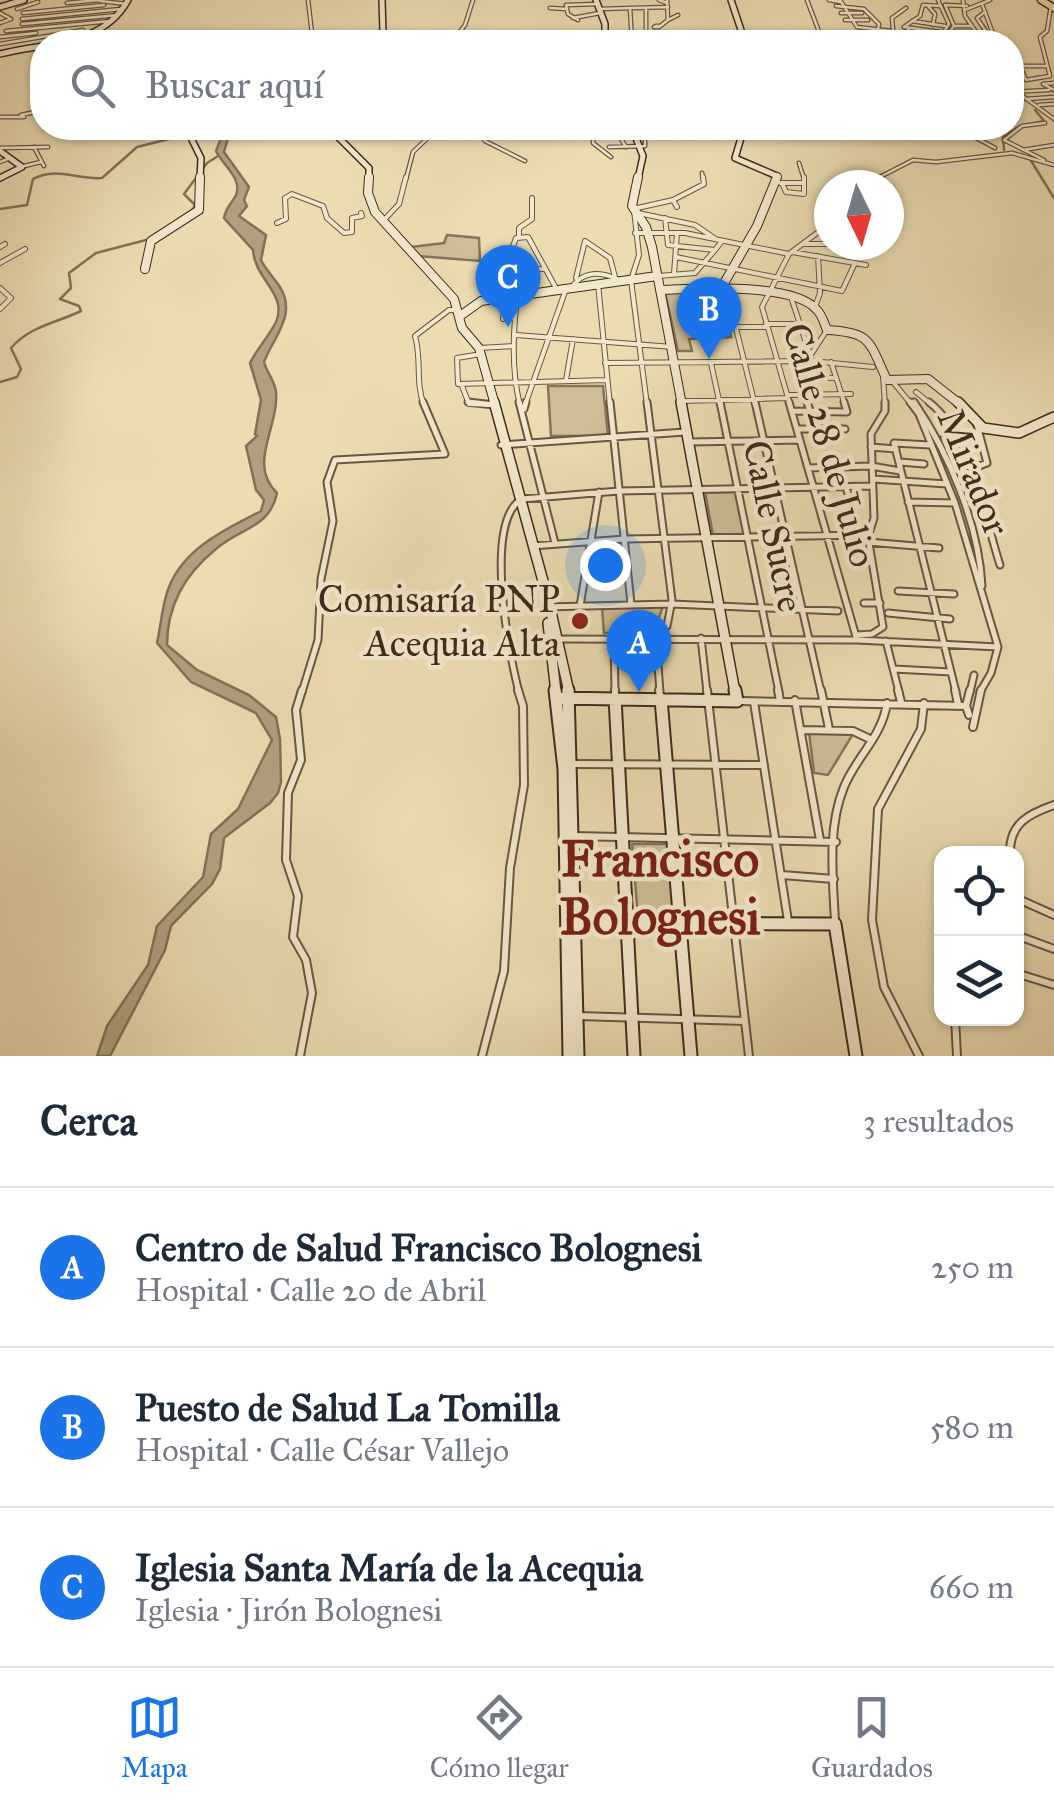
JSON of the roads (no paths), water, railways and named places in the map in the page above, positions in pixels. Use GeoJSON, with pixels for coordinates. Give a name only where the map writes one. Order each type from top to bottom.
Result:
{"type":"FeatureCollection","features":[{"type":"Feature","properties":{"kind":"main road"},"geometry":{"type":"LineString","coordinates":[[0,8],[20,0]]}},
{"type":"Feature","properties":{"kind":"main road"},"geometry":{"type":"LineString","coordinates":[[382,0],[383,30]]}},
{"type":"Feature","properties":{"kind":"main road"},"geometry":{"type":"LineString","coordinates":[[731,0],[741,30]]}},
{"type":"Feature","properties":{"kind":"main road"},"geometry":{"type":"LineString","coordinates":[[90,30],[116,22],[125,4]]}},
{"type":"Feature","properties":{"kind":"main road"},"geometry":{"type":"LineString","coordinates":[[0,54],[30,45]]}},
{"type":"Feature","properties":{"kind":"main road"},"geometry":{"type":"LineString","coordinates":[[145,269],[151,241],[199,210],[202,158],[193,140]]}},
{"type":"Feature","properties":{"kind":"main road"},"geometry":{"type":"LineString","coordinates":[[345,140],[370,170],[368,193],[382,221],[454,299],[461,312],[462,328],[480,351],[548,607],[564,698],[573,1016],[578,1056]]}},
{"type":"Feature","properties":{"kind":"main road"},"geometry":{"type":"LineString","coordinates":[[564,698],[737,701],[673,347],[648,233],[631,199],[643,161],[639,140]]}},
{"type":"Feature","properties":{"kind":"main road"},"geometry":{"type":"LineString","coordinates":[[726,288],[722,285],[778,183],[776,173],[736,158],[741,140]]}},
{"type":"Feature","properties":{"kind":"main road"},"geometry":{"type":"LineString","coordinates":[[0,177],[22,166],[1,149]]}},
{"type":"Feature","properties":{"kind":"main road"},"geometry":{"type":"LineString","coordinates":[[461,312],[485,300],[657,276]]}},
{"type":"Feature","properties":{"kind":"main road"},"geometry":{"type":"LineString","coordinates":[[660,290],[726,288],[815,307],[827,330],[856,332],[867,337],[883,374],[895,382],[919,376],[937,385],[966,410],[978,430],[1017,434],[1054,417]]}},
{"type":"Feature","properties":{"kind":"main road"},"geometry":{"type":"LineString","coordinates":[[615,698],[634,1056]]}},
{"type":"Feature","properties":{"kind":"main road"},"geometry":{"type":"LineString","coordinates":[[660,699],[691,1056]]}},
{"type":"Feature","properties":{"kind":"main road"},"geometry":{"type":"LineString","coordinates":[[571,923],[835,924],[856,1056]]}},
{"type":"Feature","properties":{"kind":"main road"},"geometry":{"type":"LineString","coordinates":[[569,1056],[573,1016]]}},
{"type":"Feature","properties":{"kind":"street"},"geometry":{"type":"LineString","coordinates":[[47,30],[53,0]]}},
{"type":"Feature","properties":{"kind":"street"},"geometry":{"type":"LineString","coordinates":[[51,19],[67,4],[97,0],[106,4]]}},
{"type":"Feature","properties":{"kind":"street"},"geometry":{"type":"LineString","coordinates":[[308,0],[312,30]]}},
{"type":"Feature","properties":{"kind":"street"},"geometry":{"type":"LineString","coordinates":[[460,30],[470,16],[474,0]]}},
{"type":"Feature","properties":{"kind":"street"},"geometry":{"type":"LineString","coordinates":[[639,0],[644,8],[646,30]]}},
{"type":"Feature","properties":{"kind":"street"},"geometry":{"type":"LineString","coordinates":[[660,0],[667,3]]}},
{"type":"Feature","properties":{"kind":"street"},"geometry":{"type":"LineString","coordinates":[[807,0],[820,30]]}},
{"type":"Feature","properties":{"kind":"street"},"geometry":{"type":"LineString","coordinates":[[829,0],[861,7],[872,15],[880,26],[878,29]]}},
{"type":"Feature","properties":{"kind":"street"},"geometry":{"type":"LineString","coordinates":[[938,0],[947,30]]}},
{"type":"Feature","properties":{"kind":"street"},"geometry":{"type":"LineString","coordinates":[[963,0],[975,30]]}},
{"type":"Feature","properties":{"kind":"street"},"geometry":{"type":"LineString","coordinates":[[947,30],[945,5],[966,8],[990,0]]}},
{"type":"Feature","properties":{"kind":"street"},"geometry":{"type":"LineString","coordinates":[[550,8],[644,8],[667,3]]}},
{"type":"Feature","properties":{"kind":"street"},"geometry":{"type":"LineString","coordinates":[[667,3],[668,21]]}},
{"type":"Feature","properties":{"kind":"street"},"geometry":{"type":"LineString","coordinates":[[836,6],[842,3]]}},
{"type":"Feature","properties":{"kind":"street"},"geometry":{"type":"LineString","coordinates":[[842,3],[857,27]]}},
{"type":"Feature","properties":{"kind":"street"},"geometry":{"type":"LineString","coordinates":[[892,30],[892,18],[904,3]]}},
{"type":"Feature","properties":{"kind":"street"},"geometry":{"type":"LineString","coordinates":[[67,4],[125,4]]}},
{"type":"Feature","properties":{"kind":"street"},"geometry":{"type":"LineString","coordinates":[[83,30],[106,4]]}},
{"type":"Feature","properties":{"kind":"street"},"geometry":{"type":"LineString","coordinates":[[22,21],[51,19],[106,4],[125,4]]}},
{"type":"Feature","properties":{"kind":"street"},"geometry":{"type":"LineString","coordinates":[[22,21],[91,20],[118,15],[125,4]]}},
{"type":"Feature","properties":{"kind":"street"},"geometry":{"type":"LineString","coordinates":[[982,4],[992,30]]}},
{"type":"Feature","properties":{"kind":"street"},"geometry":{"type":"LineString","coordinates":[[1024,79],[1050,76],[1040,38],[1047,29],[1047,4]]}},
{"type":"Feature","properties":{"kind":"street"},"geometry":{"type":"LineString","coordinates":[[38,5],[51,19]]}},
{"type":"Feature","properties":{"kind":"street"},"geometry":{"type":"LineString","coordinates":[[17,9],[38,5]]}},
{"type":"Feature","properties":{"kind":"street"},"geometry":{"type":"LineString","coordinates":[[0,40],[38,5]]}},
{"type":"Feature","properties":{"kind":"street"},"geometry":{"type":"LineString","coordinates":[[567,7],[575,19],[598,6]]}},
{"type":"Feature","properties":{"kind":"street"},"geometry":{"type":"LineString","coordinates":[[942,6],[923,6],[920,16],[904,27],[947,30],[972,26]]}},
{"type":"Feature","properties":{"kind":"street"},"geometry":{"type":"LineString","coordinates":[[928,6],[935,14],[934,25]]}},
{"type":"Feature","properties":{"kind":"street"},"geometry":{"type":"LineString","coordinates":[[0,8],[11,19],[0,24],[8,33],[30,34]]}},
{"type":"Feature","properties":{"kind":"street"},"geometry":{"type":"LineString","coordinates":[[630,8],[631,30]]}},
{"type":"Feature","properties":{"kind":"street"},"geometry":{"type":"LineString","coordinates":[[841,14],[862,12]]}},
{"type":"Feature","properties":{"kind":"street"},"geometry":{"type":"LineString","coordinates":[[986,12],[977,18],[984,29],[991,26]]}},
{"type":"Feature","properties":{"kind":"street"},"geometry":{"type":"LineString","coordinates":[[659,27],[678,15]]}},
{"type":"Feature","properties":{"kind":"street"},"geometry":{"type":"LineString","coordinates":[[872,15],[892,18]]}},
{"type":"Feature","properties":{"kind":"street"},"geometry":{"type":"LineString","coordinates":[[656,20],[668,21]]}},
{"type":"Feature","properties":{"kind":"street"},"geometry":{"type":"LineString","coordinates":[[845,20],[868,20]]}},
{"type":"Feature","properties":{"kind":"street"},"geometry":{"type":"LineString","coordinates":[[912,21],[947,30]]}},
{"type":"Feature","properties":{"kind":"street"},"geometry":{"type":"LineString","coordinates":[[980,23],[991,26]]}},
{"type":"Feature","properties":{"kind":"street"},"geometry":{"type":"LineString","coordinates":[[91,30],[102,27]]}},
{"type":"Feature","properties":{"kind":"street"},"geometry":{"type":"LineString","coordinates":[[848,27],[885,30]]}},
{"type":"Feature","properties":{"kind":"street"},"geometry":{"type":"LineString","coordinates":[[0,40],[30,36]]}},
{"type":"Feature","properties":{"kind":"street"},"geometry":{"type":"LineString","coordinates":[[1024,64],[1047,66]]}},
{"type":"Feature","properties":{"kind":"street"},"geometry":{"type":"LineString","coordinates":[[1024,91],[1052,88]]}},
{"type":"Feature","properties":{"kind":"street"},"geometry":{"type":"LineString","coordinates":[[1024,99],[1054,97]]}},
{"type":"Feature","properties":{"kind":"street"},"geometry":{"type":"LineString","coordinates":[[1024,99],[1040,105],[1054,104]]}},
{"type":"Feature","properties":{"kind":"street"},"geometry":{"type":"LineString","coordinates":[[1040,105],[1054,120]]}},
{"type":"Feature","properties":{"kind":"street"},"geometry":{"type":"LineString","coordinates":[[1045,112],[1054,111]]}},
{"type":"Feature","properties":{"kind":"street"},"geometry":{"type":"LineString","coordinates":[[0,117],[30,114]]}},
{"type":"Feature","properties":{"kind":"street"},"geometry":{"type":"LineString","coordinates":[[1024,126],[1045,122]]}},
{"type":"Feature","properties":{"kind":"street"},"geometry":{"type":"LineString","coordinates":[[382,221],[399,204],[413,152],[426,140]]}},
{"type":"Feature","properties":{"kind":"street"},"geometry":{"type":"LineString","coordinates":[[485,140],[524,161]]}},
{"type":"Feature","properties":{"kind":"street"},"geometry":{"type":"LineString","coordinates":[[593,140],[611,157]]}},
{"type":"Feature","properties":{"kind":"street"},"geometry":{"type":"LineString","coordinates":[[622,140],[626,146]]}},
{"type":"Feature","properties":{"kind":"street"},"geometry":{"type":"LineString","coordinates":[[978,140],[995,148]]}},
{"type":"Feature","properties":{"kind":"street"},"geometry":{"type":"LineString","coordinates":[[1007,140],[1054,164]]}},
{"type":"Feature","properties":{"kind":"street"},"geometry":{"type":"LineString","coordinates":[[22,166],[43,164],[34,147]]}},
{"type":"Feature","properties":{"kind":"street"},"geometry":{"type":"LineString","coordinates":[[1,149],[48,147]]}},
{"type":"Feature","properties":{"kind":"street"},"geometry":{"type":"LineString","coordinates":[[609,147],[640,147]]}},
{"type":"Feature","properties":{"kind":"street"},"geometry":{"type":"LineString","coordinates":[[1023,150],[1054,148]]}},
{"type":"Feature","properties":{"kind":"street"},"geometry":{"type":"LineString","coordinates":[[894,170],[914,160],[936,162],[1012,153],[1054,164]]}},
{"type":"Feature","properties":{"kind":"street"},"geometry":{"type":"LineString","coordinates":[[0,162],[10,158]]}},
{"type":"Feature","properties":{"kind":"street"},"geometry":{"type":"LineString","coordinates":[[778,183],[786,192],[804,194],[804,172],[799,163]]}},
{"type":"Feature","properties":{"kind":"street"},"geometry":{"type":"LineString","coordinates":[[635,211],[673,200],[704,184],[702,173]]}},
{"type":"Feature","properties":{"kind":"street"},"geometry":{"type":"LineString","coordinates":[[778,183],[802,183]]}},
{"type":"Feature","properties":{"kind":"street"},"geometry":{"type":"LineString","coordinates":[[277,223],[286,219],[285,198],[292,194],[323,206],[326,218],[344,233],[352,232],[352,218],[362,216],[361,213]]}},
{"type":"Feature","properties":{"kind":"street"},"geometry":{"type":"LineString","coordinates":[[519,236],[519,228],[532,219],[532,198]]}},
{"type":"Feature","properties":{"kind":"street"},"geometry":{"type":"LineString","coordinates":[[673,200],[677,207]]}},
{"type":"Feature","properties":{"kind":"street"},"geometry":{"type":"LineString","coordinates":[[635,211],[698,226],[714,238]]}},
{"type":"Feature","properties":{"kind":"street"},"geometry":{"type":"LineString","coordinates":[[635,211],[639,255],[632,278],[672,604],[667,626],[658,638],[660,699]]}},
{"type":"Feature","properties":{"kind":"street"},"geometry":{"type":"LineString","coordinates":[[665,218],[668,246],[715,250]]}},
{"type":"Feature","properties":{"kind":"street"},"geometry":{"type":"LineString","coordinates":[[635,234],[677,233],[814,256]]}},
{"type":"Feature","properties":{"kind":"street"},"geometry":{"type":"LineString","coordinates":[[674,274],[677,233]]}},
{"type":"Feature","properties":{"kind":"street"},"geometry":{"type":"LineString","coordinates":[[485,300],[501,280],[512,242],[519,236],[528,237],[543,269],[565,289]]}},
{"type":"Feature","properties":{"kind":"street","name":"Calle 28 de Julio"},"geometry":{"type":"LineString","coordinates":[[814,236],[791,253],[762,306],[857,638]]}},
{"type":"Feature","properties":{"kind":"street"},"geometry":{"type":"LineString","coordinates":[[657,276],[694,274],[723,240]]}},
{"type":"Feature","properties":{"kind":"street"},"geometry":{"type":"LineString","coordinates":[[576,278],[585,241],[610,258],[617,279]]}},
{"type":"Feature","properties":{"kind":"street"},"geometry":{"type":"LineString","coordinates":[[803,244],[814,244]]}},
{"type":"Feature","properties":{"kind":"street"},"geometry":{"type":"LineString","coordinates":[[0,263],[25,249]]}},
{"type":"Feature","properties":{"kind":"street"},"geometry":{"type":"LineString","coordinates":[[676,257],[842,291],[855,262]]}},
{"type":"Feature","properties":{"kind":"street"},"geometry":{"type":"LineString","coordinates":[[815,307],[820,286],[818,260]]}},
{"type":"Feature","properties":{"kind":"street"},"geometry":{"type":"LineString","coordinates":[[843,260],[866,265]]}},
{"type":"Feature","properties":{"kind":"street"},"geometry":{"type":"LineString","coordinates":[[543,269],[520,270],[514,318],[514,383],[555,544]]}},
{"type":"Feature","properties":{"kind":"street"},"geometry":{"type":"LineString","coordinates":[[523,412],[565,289],[576,278],[592,273],[617,279]]}},
{"type":"Feature","properties":{"kind":"street"},"geometry":{"type":"LineString","coordinates":[[694,274],[696,289]]}},
{"type":"Feature","properties":{"kind":"street"},"geometry":{"type":"LineString","coordinates":[[501,280],[519,284]]}},
{"type":"Feature","properties":{"kind":"street"},"geometry":{"type":"LineString","coordinates":[[598,284],[631,604]]}},
{"type":"Feature","properties":{"kind":"street"},"geometry":{"type":"LineString","coordinates":[[0,288],[11,298],[0,309]]}},
{"type":"Feature","properties":{"kind":"street"},"geometry":{"type":"LineString","coordinates":[[726,288],[788,537],[830,729]]}},
{"type":"Feature","properties":{"kind":"street"},"geometry":{"type":"LineString","coordinates":[[506,298],[503,319],[514,318]]}},
{"type":"Feature","properties":{"kind":"street"},"geometry":{"type":"LineString","coordinates":[[792,300],[811,358]]}},
{"type":"Feature","properties":{"kind":"street"},"geometry":{"type":"LineString","coordinates":[[300,1056],[312,993],[306,960],[293,938],[298,896],[285,845],[288,793],[302,760],[298,700],[316,647],[323,600],[321,580],[332,529],[327,482],[335,460],[445,454],[419,392],[422,359],[415,336],[448,310],[461,312]]}},
{"type":"Feature","properties":{"kind":"street"},"geometry":{"type":"LineString","coordinates":[[736,327],[798,324]]}},
{"type":"Feature","properties":{"kind":"street"},"geometry":{"type":"LineString","coordinates":[[811,358],[827,330]]}},
{"type":"Feature","properties":{"kind":"street"},"geometry":{"type":"LineString","coordinates":[[516,335],[673,347]]}},
{"type":"Feature","properties":{"kind":"street"},"geometry":{"type":"LineString","coordinates":[[566,382],[573,339]]}},
{"type":"Feature","properties":{"kind":"street"},"geometry":{"type":"LineString","coordinates":[[494,405],[469,404],[458,384],[457,358],[514,346]]}},
{"type":"Feature","properties":{"kind":"street"},"geometry":{"type":"LineString","coordinates":[[605,364],[794,362],[811,358],[872,367]]}},
{"type":"Feature","properties":{"kind":"street","name":"Calle Sucre"},"geometry":{"type":"LineString","coordinates":[[710,362],[771,641],[780,701]]}},
{"type":"Feature","properties":{"kind":"street"},"geometry":{"type":"LineString","coordinates":[[794,362],[810,411]]}},
{"type":"Feature","properties":{"kind":"street"},"geometry":{"type":"LineString","coordinates":[[792,411],[847,412],[831,362]]}},
{"type":"Feature","properties":{"kind":"street"},"geometry":{"type":"LineString","coordinates":[[554,639],[701,638],[812,643],[857,638],[882,629],[869,538],[874,518],[872,429],[884,412],[883,374]]}},
{"type":"Feature","properties":{"kind":"street"},"geometry":{"type":"LineString","coordinates":[[800,377],[835,378]]}},
{"type":"Feature","properties":{"kind":"street"},"geometry":{"type":"LineString","coordinates":[[462,386],[607,380]]}},
{"type":"Feature","properties":{"kind":"street","name":"Mirador"},"geometry":{"type":"LineString","coordinates":[[895,382],[926,418],[960,499],[983,567],[981,589]]}},
{"type":"Feature","properties":{"kind":"street"},"geometry":{"type":"LineString","coordinates":[[907,396],[937,385]]}},
{"type":"Feature","properties":{"kind":"street"},"geometry":{"type":"LineString","coordinates":[[916,392],[945,414],[958,437],[1000,565]]}},
{"type":"Feature","properties":{"kind":"street"},"geometry":{"type":"LineString","coordinates":[[682,401],[851,394]]}},
{"type":"Feature","properties":{"kind":"street","name":"Mirador"},"geometry":{"type":"LineString","coordinates":[[907,396],[919,414],[954,503],[998,647]]}},
{"type":"Feature","properties":{"kind":"street"},"geometry":{"type":"LineString","coordinates":[[945,414],[966,410]]}},
{"type":"Feature","properties":{"kind":"street"},"geometry":{"type":"LineString","coordinates":[[797,429],[845,429]]}},
{"type":"Feature","properties":{"kind":"street"},"geometry":{"type":"LineString","coordinates":[[944,438],[978,430],[987,463],[971,469]]}},
{"type":"Feature","properties":{"kind":"street"},"geometry":{"type":"LineString","coordinates":[[504,445],[650,434],[728,442],[800,440]]}},
{"type":"Feature","properties":{"kind":"street"},"geometry":{"type":"LineString","coordinates":[[872,447],[930,445]]}},
{"type":"Feature","properties":{"kind":"street"},"geometry":{"type":"LineString","coordinates":[[895,446],[951,672],[969,716]]}},
{"type":"Feature","properties":{"kind":"street"},"geometry":{"type":"LineString","coordinates":[[900,462],[924,464]]}},
{"type":"Feature","properties":{"kind":"street"},"geometry":{"type":"LineString","coordinates":[[808,468],[873,467],[902,471]]}},
{"type":"Feature","properties":{"kind":"street"},"geometry":{"type":"LineString","coordinates":[[482,1056],[504,971],[510,868],[524,785],[523,706],[514,678],[500,587],[505,526],[520,500],[620,491],[947,484]]}},
{"type":"Feature","properties":{"kind":"street"},"geometry":{"type":"LineString","coordinates":[[846,487],[860,534]]}},
{"type":"Feature","properties":{"kind":"street"},"geometry":{"type":"LineString","coordinates":[[580,606],[599,492]]}},
{"type":"Feature","properties":{"kind":"street"},"geometry":{"type":"LineString","coordinates":[[908,502],[954,503]]}},
{"type":"Feature","properties":{"kind":"street"},"geometry":{"type":"LineString","coordinates":[[532,546],[624,538],[860,534],[939,548]]}},
{"type":"Feature","properties":{"kind":"street"},"geometry":{"type":"LineString","coordinates":[[898,591],[954,594]]}},
{"type":"Feature","properties":{"kind":"street"},"geometry":{"type":"LineString","coordinates":[[864,604],[880,602]]}},
{"type":"Feature","properties":{"kind":"street"},"geometry":{"type":"LineString","coordinates":[[548,607],[672,604],[838,611]]}},
{"type":"Feature","properties":{"kind":"street"},"geometry":{"type":"LineString","coordinates":[[888,613],[950,619]]}},
{"type":"Feature","properties":{"kind":"street"},"geometry":{"type":"LineString","coordinates":[[614,637],[615,698]]}},
{"type":"Feature","properties":{"kind":"street"},"geometry":{"type":"LineString","coordinates":[[701,638],[749,1056]]}},
{"type":"Feature","properties":{"kind":"street"},"geometry":{"type":"LineString","coordinates":[[857,638],[998,647],[991,673],[981,688],[973,727]]}},
{"type":"Feature","properties":{"kind":"street"},"geometry":{"type":"LineString","coordinates":[[886,642],[901,703]]}},
{"type":"Feature","properties":{"kind":"street"},"geometry":{"type":"LineString","coordinates":[[893,668],[951,672]]}},
{"type":"Feature","properties":{"kind":"street"},"geometry":{"type":"LineString","coordinates":[[962,705],[974,676]]}},
{"type":"Feature","properties":{"kind":"street"},"geometry":{"type":"LineString","coordinates":[[795,700],[820,840]]}},
{"type":"Feature","properties":{"kind":"street"},"geometry":{"type":"LineString","coordinates":[[737,701],[962,705]]}},
{"type":"Feature","properties":{"kind":"street"},"geometry":{"type":"LineString","coordinates":[[754,702],[788,924]]}},
{"type":"Feature","properties":{"kind":"street"},"geometry":{"type":"LineString","coordinates":[[835,924],[834,879],[842,793],[884,722],[887,703]]}},
{"type":"Feature","properties":{"kind":"street"},"geometry":{"type":"LineString","coordinates":[[919,1056],[884,987],[872,920],[878,809],[921,729],[924,703]]}},
{"type":"Feature","properties":{"kind":"street"},"geometry":{"type":"LineString","coordinates":[[801,730],[855,732],[872,740]]}},
{"type":"Feature","properties":{"kind":"street"},"geometry":{"type":"LineString","coordinates":[[568,764],[764,765]]}},
{"type":"Feature","properties":{"kind":"street"},"geometry":{"type":"LineString","coordinates":[[1009,846],[1013,827],[1038,810],[1054,806]]}},
{"type":"Feature","properties":{"kind":"street"},"geometry":{"type":"LineString","coordinates":[[569,836],[836,842]]}},
{"type":"Feature","properties":{"kind":"street"},"geometry":{"type":"LineString","coordinates":[[781,875],[834,879]]}},
{"type":"Feature","properties":{"kind":"street"},"geometry":{"type":"LineString","coordinates":[[1024,902],[1054,915]]}},
{"type":"Feature","properties":{"kind":"street"},"geometry":{"type":"LineString","coordinates":[[1021,936],[1054,949]]}},
{"type":"Feature","properties":{"kind":"street"},"geometry":{"type":"LineString","coordinates":[[1024,976],[1054,985]]}},
{"type":"Feature","properties":{"kind":"street"},"geometry":{"type":"LineString","coordinates":[[573,1016],[745,1021]]}},
{"type":"Feature","properties":{"kind":"street"},"geometry":{"type":"LineString","coordinates":[[954,1026],[958,1056]]}},
{"type":"Feature","properties":{"kind":"waterway"},"geometry":{"type":"LineString","coordinates":[[948,30],[952,23]]}},
{"type":"Feature","properties":{"kind":"waterway"},"geometry":{"type":"LineString","coordinates":[[1024,126],[1044,121],[1035,110]]}},
{"type":"Feature","properties":{"kind":"waterway"},"geometry":{"type":"LineString","coordinates":[[0,209],[27,205],[33,179],[42,175],[102,178],[137,147],[165,140]]}},
{"type":"Feature","properties":{"kind":"waterway"},"geometry":{"type":"LineString","coordinates":[[978,140],[985,144]]}},
{"type":"Feature","properties":{"kind":"waterway"},"geometry":{"type":"LineString","coordinates":[[1003,140],[1004,150]]}},
{"type":"Feature","properties":{"kind":"waterway"},"geometry":{"type":"LineString","coordinates":[[191,212],[195,205],[184,194],[207,163],[218,156]]}},
{"type":"Feature","properties":{"kind":"waterway"},"geometry":{"type":"LineString","coordinates":[[1030,159],[1054,198]]}},
{"type":"Feature","properties":{"kind":"waterway"},"geometry":{"type":"LineString","coordinates":[[0,382],[17,377],[21,369],[11,348],[18,341],[81,311],[79,306],[60,299],[71,288],[69,273],[96,253],[146,240]]}},
{"type":"Feature","properties":{"kind":"place","name":"Iglesia Santa María de la Acequia"},"geometry":{"type":"Point","coordinates":[508,327]}},
{"type":"Feature","properties":{"kind":"place","name":"Puesto de Salud La Tomilla"},"geometry":{"type":"Point","coordinates":[709,359]}},
{"type":"Feature","properties":{"kind":"place","name":"Comisaría PNP Acequia Alta"},"geometry":{"type":"Point","coordinates":[580,621]}},
{"type":"Feature","properties":{"kind":"place","name":"Centro de Salud Francisco Bolognesi"},"geometry":{"type":"Point","coordinates":[639,692]}},
{"type":"Feature","properties":{"kind":"district","name":"Francisco Bolognesi"},"geometry":{"type":"Point","coordinates":[660,887]}}]}
